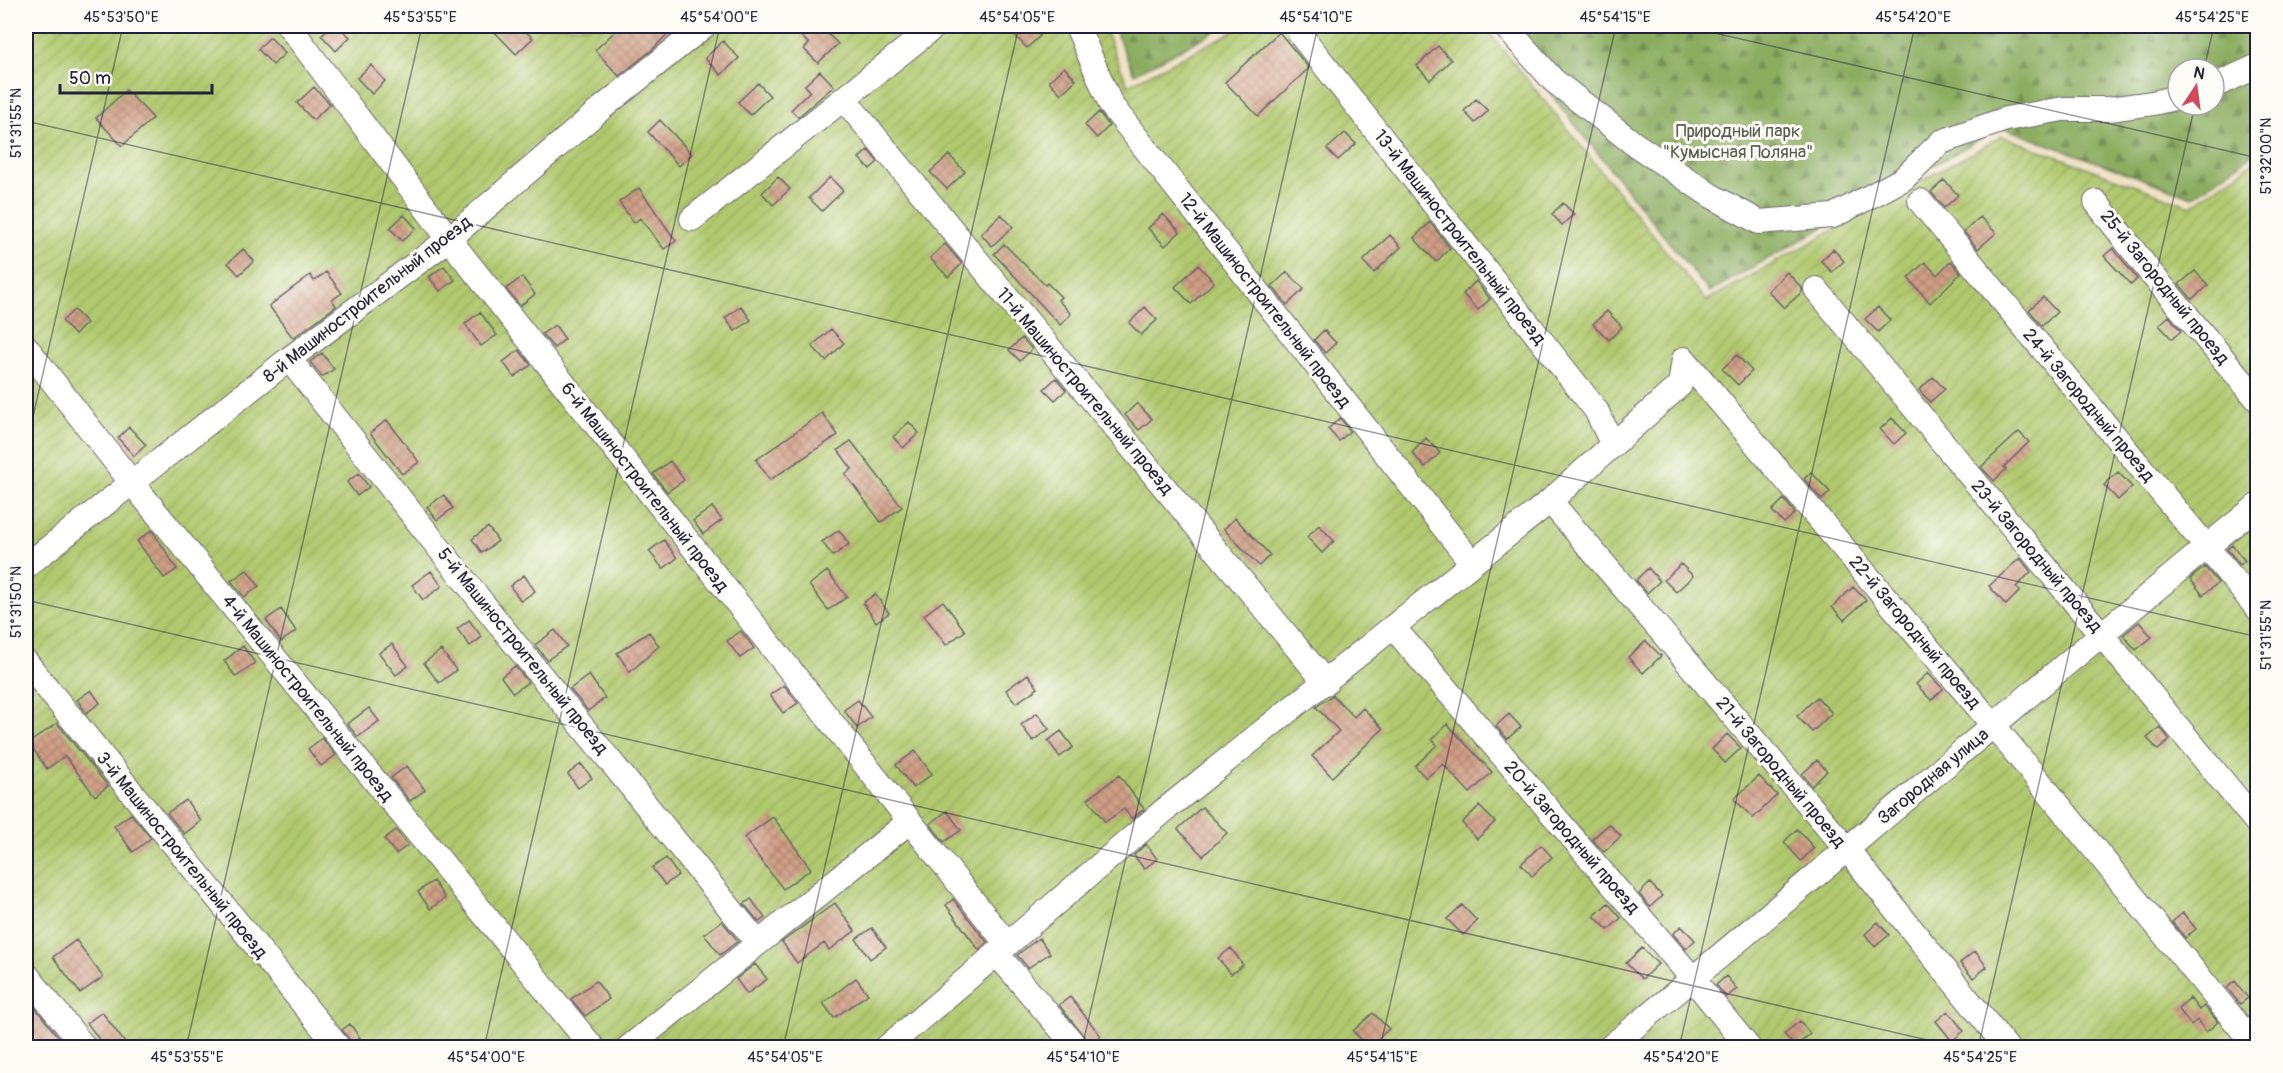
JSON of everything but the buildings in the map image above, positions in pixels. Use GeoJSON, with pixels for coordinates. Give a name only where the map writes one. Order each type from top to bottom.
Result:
{"type":"FeatureCollection","features":[{"type":"Feature","properties":{"kind":"street","name":"6-й Машиностроительный проезд"},"geometry":{"type":"LineString","coordinates":[[289,26],[448,239],[910,821],[1001,949],[1077,1047]]}},
{"type":"Feature","properties":{"kind":"street","name":"8-й Машиностроительный проезд"},"geometry":{"type":"LineString","coordinates":[[26,566],[289,359],[448,239],[602,108],[704,26]]}},
{"type":"Feature","properties":{"kind":"street"},"geometry":{"type":"LineString","coordinates":[[692,219],[935,26]]}},
{"type":"Feature","properties":{"kind":"street","name":"12-й Машиностроительный проезд"},"geometry":{"type":"LineString","coordinates":[[1077,26],[1111,105],[1473,563]]}},
{"type":"Feature","properties":{"kind":"street"},"geometry":{"type":"LineString","coordinates":[[1505,26],[1552,80],[1633,143],[1710,195],[1759,222],[1833,216],[1903,179],[1941,142],[2006,119],[2063,109],[2109,109],[2166,100]]}},
{"type":"Feature","properties":{"kind":"street","name":"13-й Машиностроительный проезд"},"geometry":{"type":"LineString","coordinates":[[1300,34],[1596,410],[1613,445]]}},
{"type":"Feature","properties":{"kind":"street"},"geometry":{"type":"LineString","coordinates":[[2226,81],[2258,66]]}},
{"type":"Feature","properties":{"kind":"street","name":"11-й Машиностроительный проезд"},"geometry":{"type":"LineString","coordinates":[[844,99],[1326,682]]}},
{"type":"Feature","properties":{"kind":"street","name":"24-й Загородный проезд"},"geometry":{"type":"LineString","coordinates":[[1920,201],[2258,609]]}},
{"type":"Feature","properties":{"kind":"street","name":"25-й Загородный проезд"},"geometry":{"type":"LineString","coordinates":[[2096,202],[2150,272],[2258,400]]}},
{"type":"Feature","properties":{"kind":"street","name":"23-й Загородный проезд"},"geometry":{"type":"LineString","coordinates":[[1816,289],[2258,824]]}},
{"type":"Feature","properties":{"kind":"street","name":"4-й Машиностроительный проезд"},"geometry":{"type":"LineString","coordinates":[[26,347],[132,483],[593,1047]]}},
{"type":"Feature","properties":{"kind":"street","name":"5-й Машиностроительный проезд"},"geometry":{"type":"LineString","coordinates":[[289,359],[508,635],[758,943]]}},
{"type":"Feature","properties":{"kind":"street","name":"22-й Загородный проезд"},"geometry":{"type":"LineString","coordinates":[[1613,445],[1680,385],[1684,359],[1994,726],[2257,1047]]}},
{"type":"Feature","properties":{"kind":"street"},"geometry":{"type":"LineString","coordinates":[[886,1047],[1158,816],[1550,501],[1613,445]]}},
{"type":"Feature","properties":{"kind":"street","name":"21-й Загородный проезд"},"geometry":{"type":"LineString","coordinates":[[1550,501],[1846,849],[2007,1047]]}},
{"type":"Feature","properties":{"kind":"street","name":"Загородная улица"},"geometry":{"type":"LineString","coordinates":[[1609,1047],[1994,726],[2100,633],[2258,505]]}},
{"type":"Feature","properties":{"kind":"street","name":"20-й Загородный проезд"},"geometry":{"type":"LineString","coordinates":[[1393,627],[1749,1047]]}},
{"type":"Feature","properties":{"kind":"street","name":"3-й Машиностроительный проезд"},"geometry":{"type":"LineString","coordinates":[[26,662],[339,1047]]}},
{"type":"Feature","properties":{"kind":"street"},"geometry":{"type":"LineString","coordinates":[[628,1047],[910,821]]}},
{"type":"Feature","properties":{"kind":"street"},"geometry":{"type":"LineString","coordinates":[[26,974],[85,1047]]}},
{"type":"Feature","properties":{"kind":"green space"},"geometry":{"type":"Polygon","coordinates":[[[26,26],[1103,26],[1128,85],[1244,26],[1484,26],[1706,301],[2002,136],[2190,206],[2257,160],[2257,1047],[26,1047],[26,26]]]}},
{"type":"Feature","properties":{"kind":"green space"},"geometry":{"type":"Polygon","coordinates":[[[1113,26],[1225,26],[1134,74],[1113,26]]]}},
{"type":"Feature","properties":{"kind":"green space","name":"Природный парк \"Кумысная Поляна\""},"geometry":{"type":"Polygon","coordinates":[[[1496,26],[2257,26],[2257,152],[2192,197],[2001,127],[1709,292],[1496,26]]]}}]}
